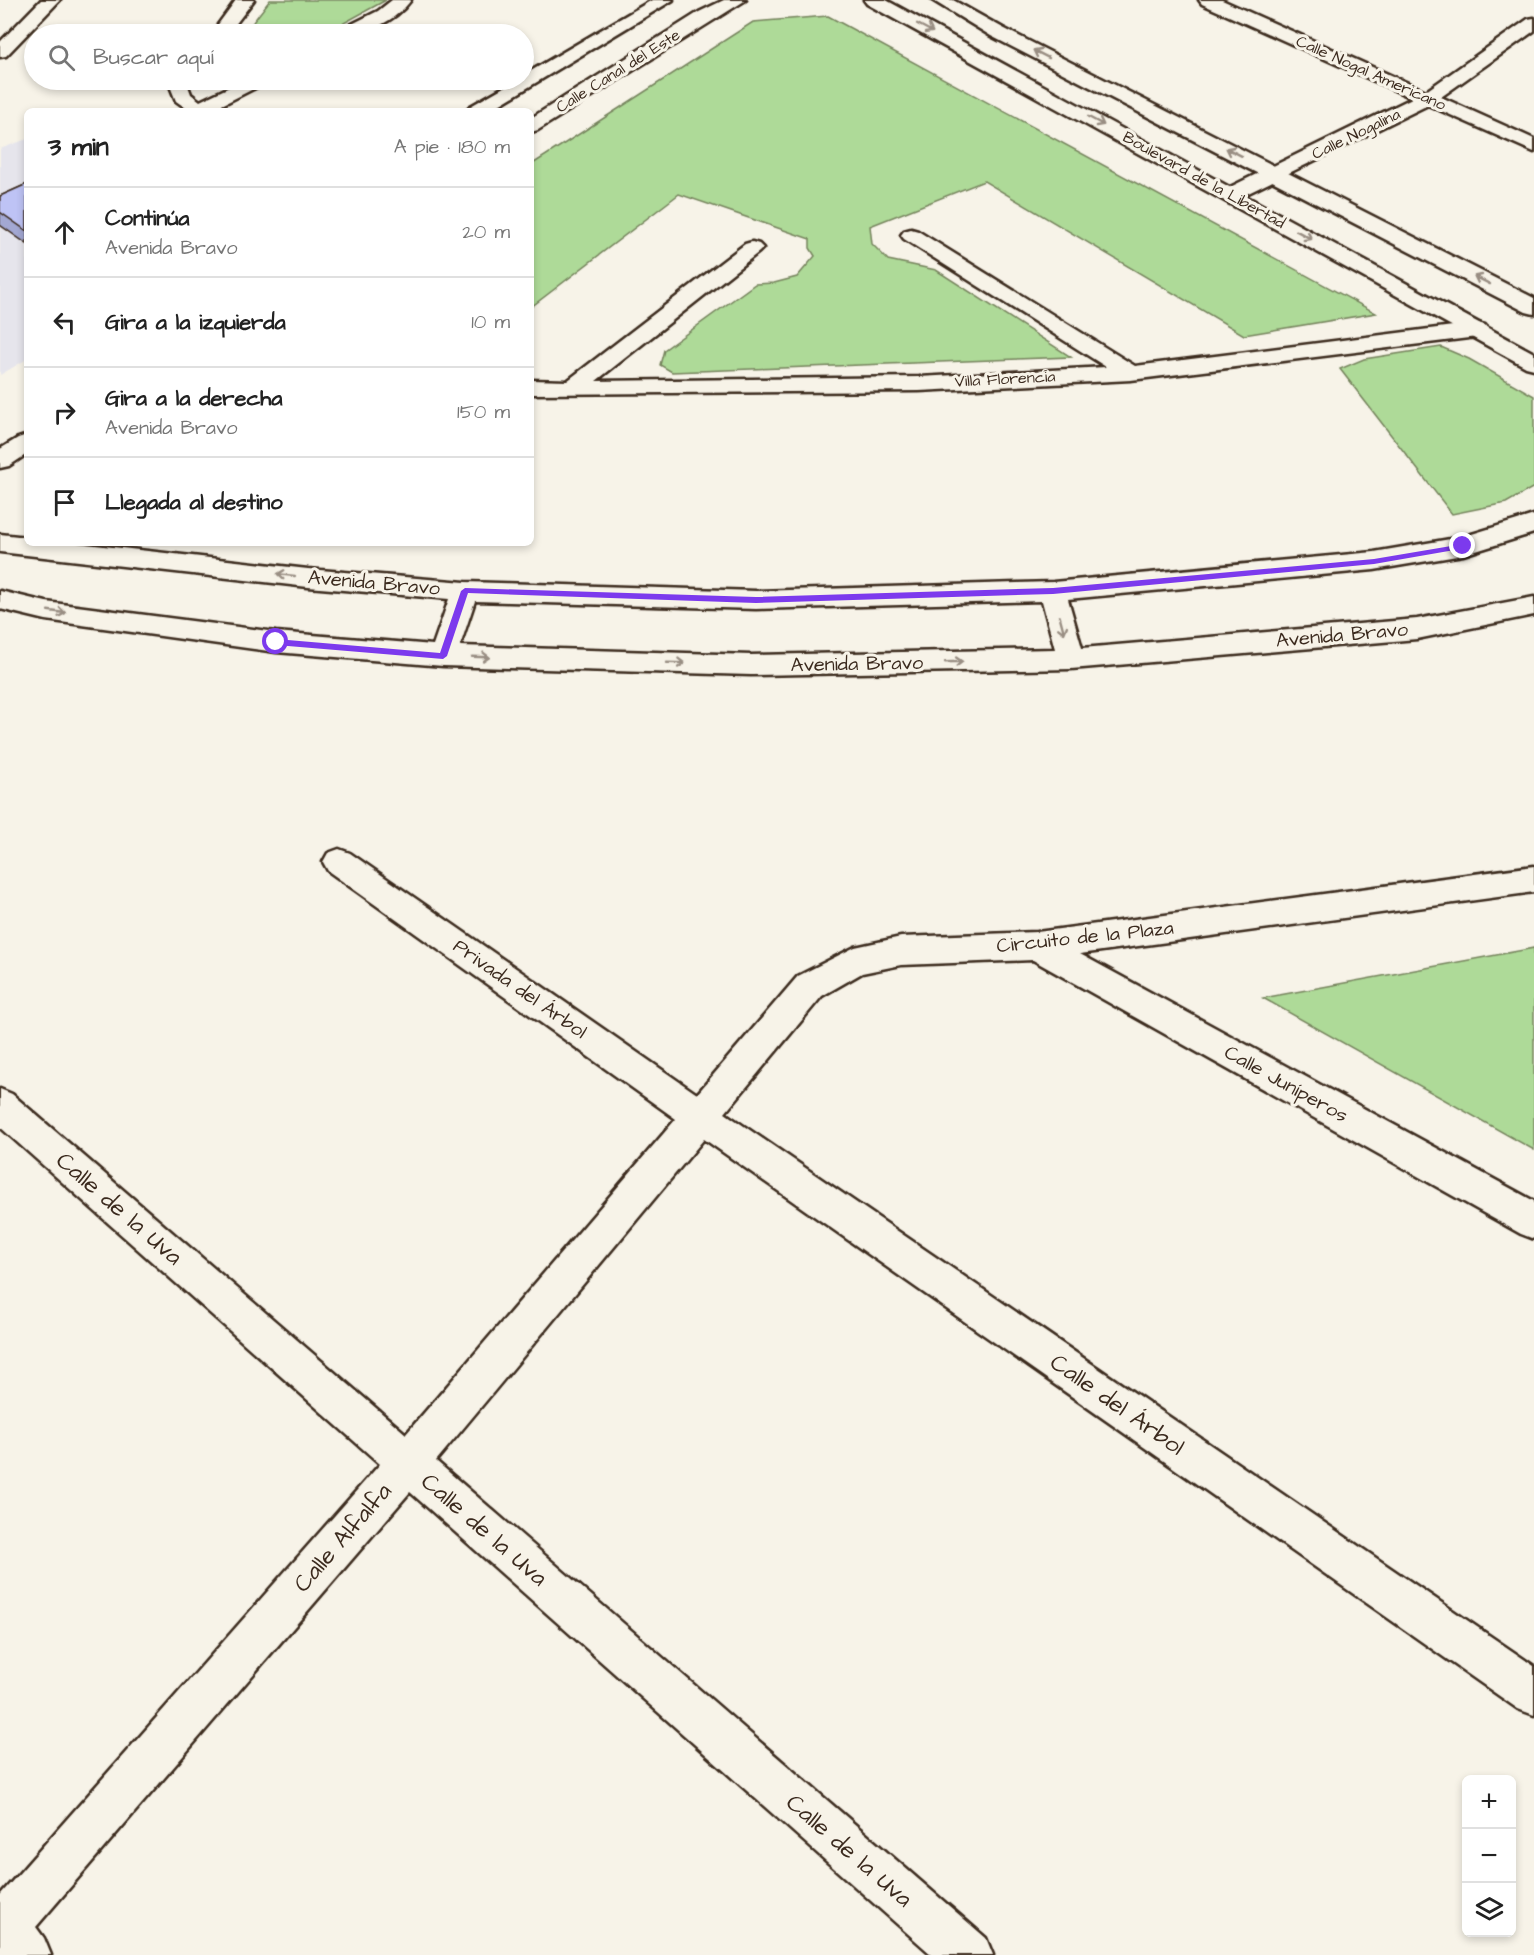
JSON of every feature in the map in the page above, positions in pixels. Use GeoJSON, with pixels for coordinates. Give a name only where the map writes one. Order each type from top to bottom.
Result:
{"type":"FeatureCollection","features":[{"type":"Feature","properties":{"kind":"street"},"geometry":{"type":"LineString","coordinates":[[27,24],[51,0]]}},
{"type":"Feature","properties":{"kind":"street"},"geometry":{"type":"LineString","coordinates":[[227,24],[245,0]]}},
{"type":"Feature","properties":{"kind":"street"},"geometry":{"type":"LineString","coordinates":[[366,24],[384,15],[402,0]]}},
{"type":"Feature","properties":{"kind":"street","name":"Calle Canal del Este"},"geometry":{"type":"LineString","coordinates":[[534,77],[664,0]]}},
{"type":"Feature","properties":{"kind":"street","name":"Calle Canal del Este"},"geometry":{"type":"LineString","coordinates":[[534,124],[705,16],[737,0]]}},
{"type":"Feature","properties":{"kind":"street","name":"Boulevard de la Libertad"},"geometry":{"type":"LineString","coordinates":[[873,0],[1231,194],[1534,362]]}},
{"type":"Feature","properties":{"kind":"street","name":"Boulevard de la Libertad"},"geometry":{"type":"LineString","coordinates":[[941,0],[1008,37],[1534,307]]}},
{"type":"Feature","properties":{"kind":"street","name":"Calle Nogal Americano"},"geometry":{"type":"LineString","coordinates":[[1208,0],[1534,146]]}},
{"type":"Feature","properties":{"kind":"street","name":"Calle Nogalina"},"geometry":{"type":"LineString","coordinates":[[1231,194],[1428,98],[1534,23]]}},
{"type":"Feature","properties":{"kind":"street"},"geometry":{"type":"LineString","coordinates":[[0,52],[24,28]]}},
{"type":"Feature","properties":{"kind":"street"},"geometry":{"type":"LineString","coordinates":[[180,90],[183,97],[198,108]]}},
{"type":"Feature","properties":{"kind":"street"},"geometry":{"type":"LineString","coordinates":[[201,108],[237,90]]}},
{"type":"Feature","properties":{"kind":"street","name":"Calle Canal del Este"},"geometry":{"type":"LineString","coordinates":[[481,108],[512,90]]}},
{"type":"Feature","properties":{"kind":"street"},"geometry":{"type":"LineString","coordinates":[[910,235],[1131,373]]}},
{"type":"Feature","properties":{"kind":"street"},"geometry":{"type":"LineString","coordinates":[[572,388],[752,248]]}},
{"type":"Feature","properties":{"kind":"street","name":"Villa Florencia"},"geometry":{"type":"LineString","coordinates":[[534,387],[919,384],[1131,373],[1477,330]]}},
{"type":"Feature","properties":{"kind":"street"},"geometry":{"type":"LineString","coordinates":[[0,460],[24,445]]}},
{"type":"Feature","properties":{"kind":"street","name":"Avenida Bravo"},"geometry":{"type":"LineString","coordinates":[[26,546],[309,578],[465,591],[756,600],[1053,591],[1374,561],[1463,546],[1534,523]]}},
{"type":"Feature","properties":{"kind":"street","name":"Avenida Bravo"},"geometry":{"type":"LineString","coordinates":[[0,543],[24,546]]}},
{"type":"Feature","properties":{"kind":"street"},"geometry":{"type":"LineString","coordinates":[[443,656],[465,591]]}},
{"type":"Feature","properties":{"kind":"street"},"geometry":{"type":"LineString","coordinates":[[1053,591],[1071,659]]}},
{"type":"Feature","properties":{"kind":"street","name":"Avenida Bravo"},"geometry":{"type":"LineString","coordinates":[[0,600],[46,611],[276,642],[443,656],[752,665],[1071,659],[1417,629],[1534,606]]}},
{"type":"Feature","properties":{"kind":"street","name":"Privada del Árbol"},"geometry":{"type":"LineString","coordinates":[[339,862],[700,1116]]}},
{"type":"Feature","properties":{"kind":"street","name":"Circuito de la Plaza"},"geometry":{"type":"LineString","coordinates":[[700,1116],[810,986],[855,961],[901,951],[1037,946],[1534,879]]}},
{"type":"Feature","properties":{"kind":"street","name":"Calle Juníperos"},"geometry":{"type":"LineString","coordinates":[[1037,946],[1534,1221]]}},
{"type":"Feature","properties":{"kind":"street","name":"Calle de la Uva"},"geometry":{"type":"LineString","coordinates":[[0,1105],[969,1955]]}},
{"type":"Feature","properties":{"kind":"street","name":"Calle Alfalfa"},"geometry":{"type":"LineString","coordinates":[[10,1935],[700,1116]]}},
{"type":"Feature","properties":{"kind":"street","name":"Calle del Árbol"},"geometry":{"type":"LineString","coordinates":[[700,1116],[1534,1693]]}},
{"type":"Feature","properties":{"kind":"shaded area"},"geometry":{"type":"Polygon","coordinates":[[[24,140],[24,361],[0,375],[0,149],[24,140]]]}},
{"type":"Feature","properties":{"kind":"green space"},"geometry":{"type":"Polygon","coordinates":[[[270,0],[386,0],[342,24],[252,24],[270,0]]]}},
{"type":"Feature","properties":{"kind":"green space"},"geometry":{"type":"Polygon","coordinates":[[[828,16],[1376,313],[1244,335],[984,181],[870,226],[872,244],[888,260],[936,270],[1071,357],[672,372],[660,365],[664,350],[755,284],[774,283],[797,277],[815,256],[810,248],[810,239],[679,194],[534,305],[534,163],[753,22],[828,16]]]}},
{"type":"Feature","properties":{"kind":"green space"},"geometry":{"type":"Polygon","coordinates":[[[1441,347],[1469,359],[1534,396],[1534,487],[1506,503],[1452,514],[1340,369],[1364,359],[1441,347]]]}},
{"type":"Feature","properties":{"kind":"green space"},"geometry":{"type":"Polygon","coordinates":[[[1534,948],[1534,1150],[1263,998],[1534,948]]]}},
{"type":"Feature","properties":{"kind":"building"},"geometry":{"type":"Polygon","coordinates":[[[24,185],[24,229],[0,212],[0,196],[24,185]]]}},
{"type":"Feature","properties":{"kind":"route"},"geometry":{"type":"LineString","coordinates":[[276,642],[443,656],[465,591],[756,600],[1053,591],[1374,561],[1463,546]]}}]}
